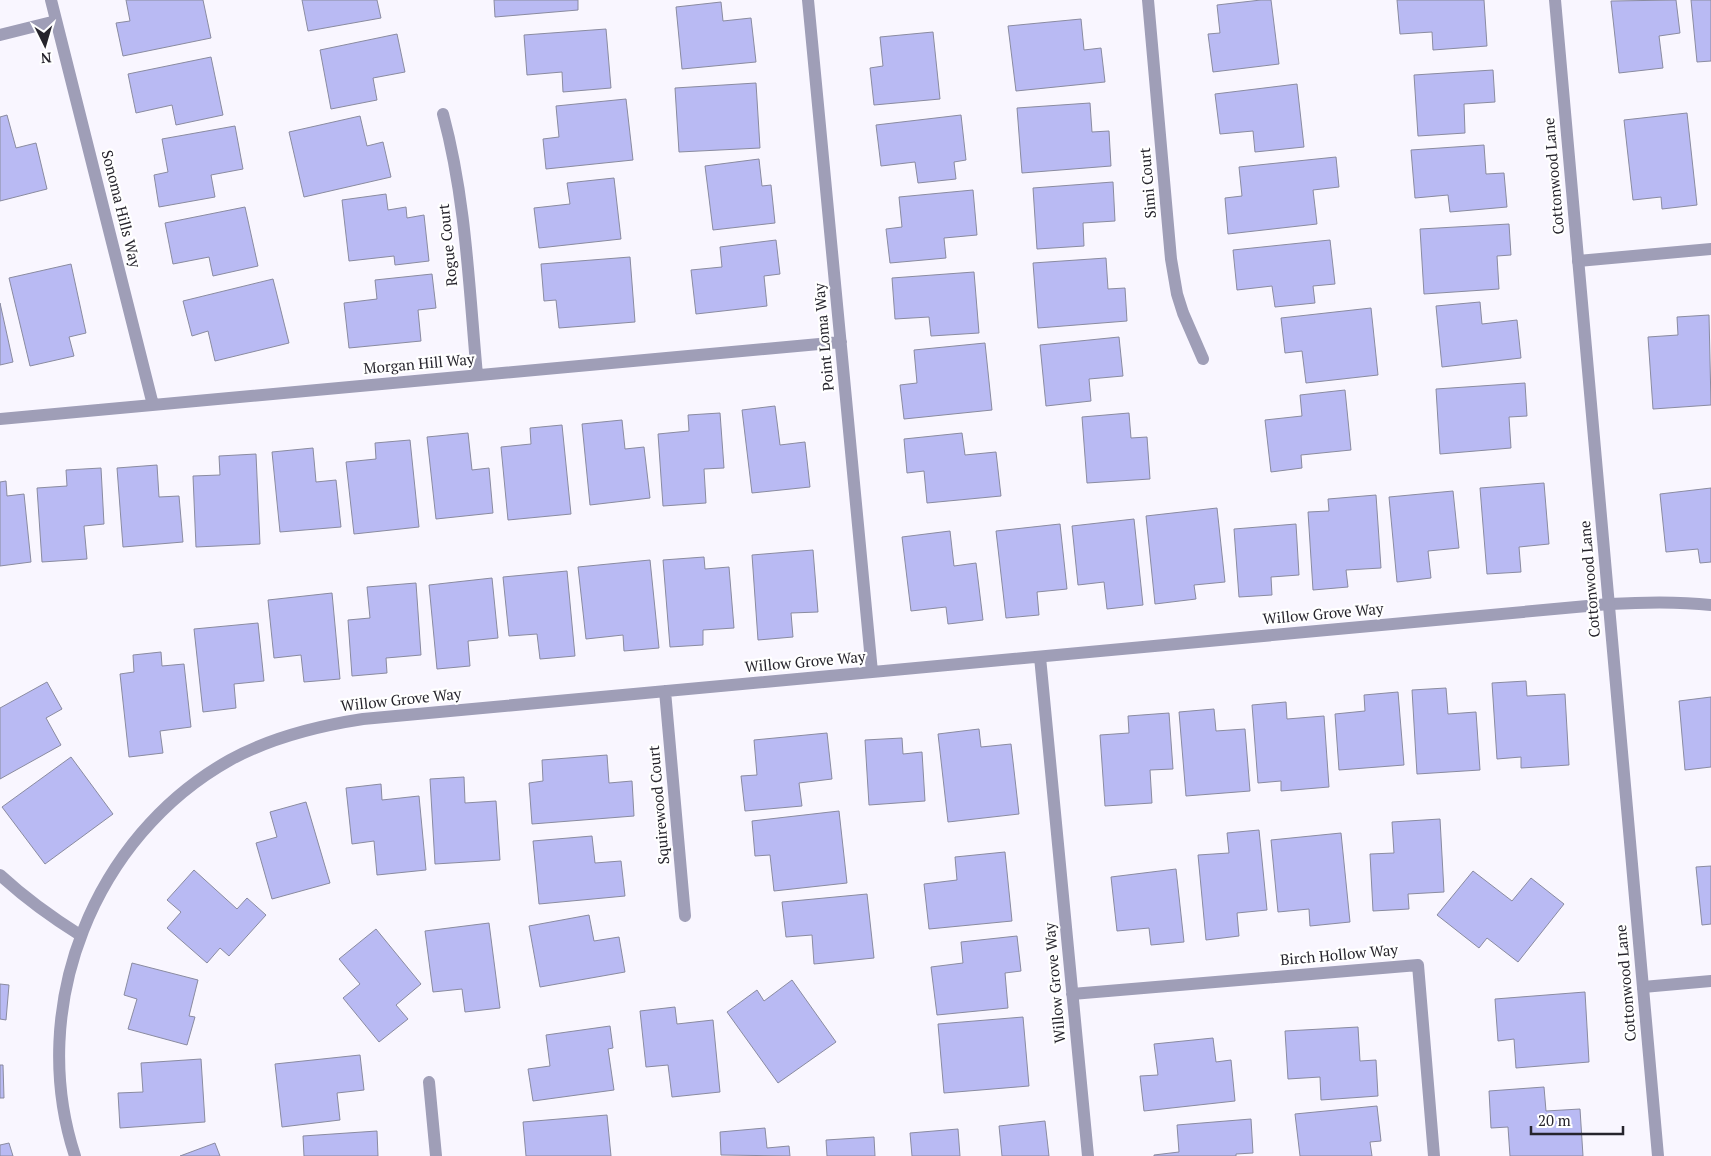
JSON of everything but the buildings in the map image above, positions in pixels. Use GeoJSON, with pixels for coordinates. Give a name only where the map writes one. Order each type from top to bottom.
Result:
{"type":"FeatureCollection","features":[{"type":"Feature","properties":{"kind":"street","name":"Sonoma Hills Way"},"geometry":{"type":"LineString","coordinates":[[51,0],[153,405]]}},
{"type":"Feature","properties":{"kind":"street","name":"Point Loma Way"},"geometry":{"type":"LineString","coordinates":[[808,0],[872,672]]}},
{"type":"Feature","properties":{"kind":"street","name":"Simi Court"},"geometry":{"type":"LineString","coordinates":[[1148,0],[1171,259],[1177,294],[1183,313],[1203,358]]}},
{"type":"Feature","properties":{"kind":"street","name":"Cottonwood Lane"},"geometry":{"type":"LineString","coordinates":[[1555,0],[1658,1156]]}},
{"type":"Feature","properties":{"kind":"street"},"geometry":{"type":"LineString","coordinates":[[0,35],[56,21]]}},
{"type":"Feature","properties":{"kind":"street","name":"Rogue Court"},"geometry":{"type":"LineString","coordinates":[[443,114],[453,152],[459,186],[477,375]]}},
{"type":"Feature","properties":{"kind":"street"},"geometry":{"type":"LineString","coordinates":[[1578,261],[1711,249]]}},
{"type":"Feature","properties":{"kind":"street","name":"Morgan Hill Way"},"geometry":{"type":"LineString","coordinates":[[0,419],[841,342]]}},
{"type":"Feature","properties":{"kind":"street","name":"Willow Grove Way"},"geometry":{"type":"LineString","coordinates":[[75,1156],[63,1108],[59,1073],[62,1002],[80,935],[106,882],[125,853],[148,825],[200,779],[230,760],[294,733],[311,728],[363,719],[1609,604],[1689,602],[1711,605]]}},
{"type":"Feature","properties":{"kind":"street","name":"Willow Grove Way"},"geometry":{"type":"LineString","coordinates":[[1040,657],[1088,1156]]}},
{"type":"Feature","properties":{"kind":"street","name":"Squirewood Court"},"geometry":{"type":"LineString","coordinates":[[665,691],[685,916]]}},
{"type":"Feature","properties":{"kind":"street"},"geometry":{"type":"LineString","coordinates":[[0,874],[21,894],[48,915],[80,935]]}},
{"type":"Feature","properties":{"kind":"street","name":"Birch Hollow Way"},"geometry":{"type":"LineString","coordinates":[[1072,994],[1418,964],[1434,1156]]}},
{"type":"Feature","properties":{"kind":"street"},"geometry":{"type":"LineString","coordinates":[[1643,987],[1711,981]]}},
{"type":"Feature","properties":{"kind":"street"},"geometry":{"type":"LineString","coordinates":[[429,1082],[436,1156]]}}]}
